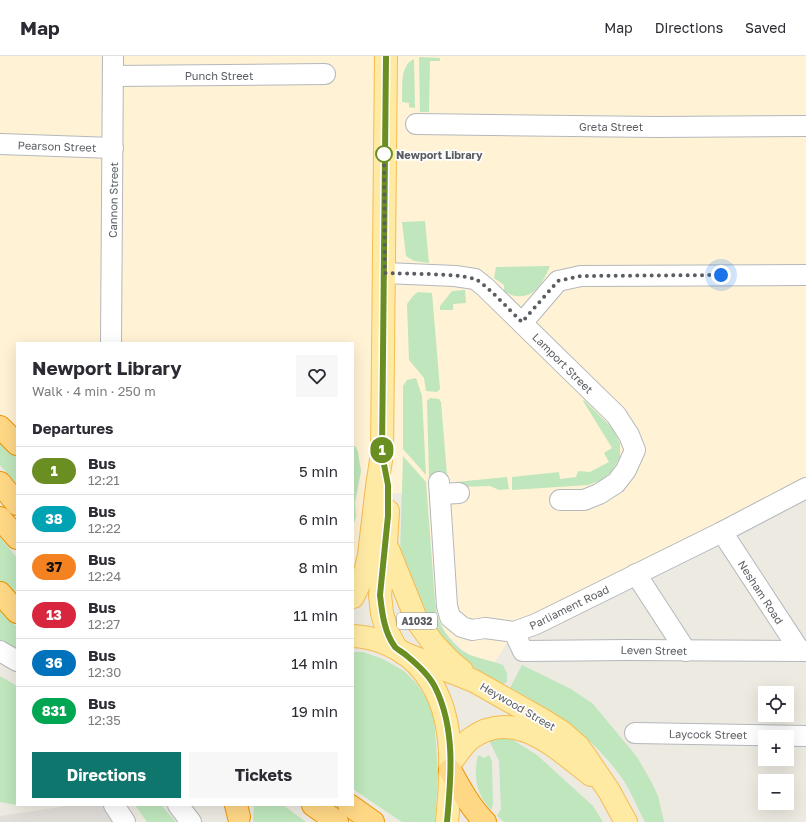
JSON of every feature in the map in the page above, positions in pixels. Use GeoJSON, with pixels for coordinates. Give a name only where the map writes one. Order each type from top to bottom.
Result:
{"type":"FeatureCollection","features":[{"type":"Feature","properties":{"kind":"highway"},"geometry":{"type":"LineString","coordinates":[[0,426],[16,443]]}},
{"type":"Feature","properties":{"kind":"highway"},"geometry":{"type":"LineString","coordinates":[[0,483],[16,503]]}},
{"type":"Feature","properties":{"kind":"highway"},"geometry":{"type":"LineString","coordinates":[[0,518],[16,537]]}},
{"type":"Feature","properties":{"kind":"highway"},"geometry":{"type":"LineString","coordinates":[[0,593],[16,611]]}},
{"type":"Feature","properties":{"kind":"highway"},"geometry":{"type":"LineString","coordinates":[[450,766],[461,790],[478,815],[485,822]]}},
{"type":"Feature","properties":{"kind":"highway"},"geometry":{"type":"LineString","coordinates":[[314,806],[337,822]]}},
{"type":"Feature","properties":{"kind":"highway"},"geometry":{"type":"LineString","coordinates":[[349,806],[373,822]]}},
{"type":"Feature","properties":{"kind":"main road"},"geometry":{"type":"LineString","coordinates":[[354,595],[365,572],[369,555],[382,454],[386,56]]}},
{"type":"Feature","properties":{"kind":"main road"},"geometry":{"type":"LineString","coordinates":[[382,454],[388,485],[386,544],[380,595],[382,613],[387,631],[399,650]]}},
{"type":"Feature","properties":{"kind":"main road","name":"A1032"},"geometry":{"type":"LineString","coordinates":[[386,544],[417,621],[433,643],[448,659],[474,681]]}},
{"type":"Feature","properties":{"kind":"main road"},"geometry":{"type":"LineString","coordinates":[[354,636],[375,639],[399,650],[421,668],[434,686],[443,707],[449,736],[450,766],[447,822]]}},
{"type":"Feature","properties":{"kind":"main road","name":"Heywood Street"},"geometry":{"type":"LineString","coordinates":[[399,650],[474,681],[562,732],[578,746],[609,791],[626,822]]}},
{"type":"Feature","properties":{"kind":"main road","name":"Heywood Street"},"geometry":{"type":"LineString","coordinates":[[450,766],[463,746],[487,729],[505,726],[515,727],[540,738],[571,760],[609,791]]}},
{"type":"Feature","properties":{"kind":"street","name":"Cannon Street"},"geometry":{"type":"LineString","coordinates":[[111,342],[113,56]]}},
{"type":"Feature","properties":{"kind":"street","name":"Punch Street"},"geometry":{"type":"LineString","coordinates":[[113,76],[324,74]]}},
{"type":"Feature","properties":{"kind":"street","name":"Greta Street"},"geometry":{"type":"LineString","coordinates":[[416,124],[806,126]]}},
{"type":"Feature","properties":{"kind":"street","name":"Pearson Street"},"geometry":{"type":"LineString","coordinates":[[0,144],[113,148]]}},
{"type":"Feature","properties":{"kind":"street","name":"Lamport Street"},"geometry":{"type":"LineString","coordinates":[[385,273],[455,276],[475,279],[522,322],[616,415],[629,435],[634,450],[626,470],[616,483],[599,494],[584,500],[560,500]]}},
{"type":"Feature","properties":{"kind":"street"},"geometry":{"type":"LineString","coordinates":[[522,322],[558,281],[581,276],[806,275]]}},
{"type":"Feature","properties":{"kind":"street","name":"Parliament Road"},"geometry":{"type":"LineString","coordinates":[[459,493],[439,488],[447,606],[450,616],[462,628],[472,630],[485,628],[514,632],[536,624],[806,489]]}},
{"type":"Feature","properties":{"kind":"street","name":"Nesham Road"},"geometry":{"type":"LineString","coordinates":[[722,532],[803,651]]}},
{"type":"Feature","properties":{"kind":"street"},"geometry":{"type":"LineString","coordinates":[[636,574],[686,651]]}},
{"type":"Feature","properties":{"kind":"street","name":"Leven Street"},"geometry":{"type":"LineString","coordinates":[[514,632],[523,651],[803,651]]}},
{"type":"Feature","properties":{"kind":"street"},"geometry":{"type":"LineString","coordinates":[[0,651],[16,660]]}},
{"type":"Feature","properties":{"kind":"street","name":"Laycock Street"},"geometry":{"type":"LineString","coordinates":[[635,733],[806,736]]}},
{"type":"Feature","properties":{"kind":"street"},"geometry":{"type":"LineString","coordinates":[[115,806],[126,822]]}},
{"type":"Feature","properties":{"kind":"street"},"geometry":{"type":"LineString","coordinates":[[179,806],[192,822]]}},
{"type":"Feature","properties":{"kind":"shaded area"},"geometry":{"type":"Polygon","coordinates":[[[0,56],[806,56],[806,488],[514,632],[495,662],[473,656],[463,651],[445,632],[438,619],[435,602],[427,494],[383,493],[354,580],[354,342],[16,342],[16,430],[0,413],[0,56]]]}},
{"type":"Feature","properties":{"kind":"shaded area"},"geometry":{"type":"Polygon","coordinates":[[[67,806],[104,806],[114,822],[0,822],[0,816],[67,806]]]}},
{"type":"Feature","properties":{"kind":"green space"},"geometry":{"type":"Polygon","coordinates":[[[419,57],[440,58],[440,61],[430,61],[429,112],[420,112],[419,57]]]}},
{"type":"Feature","properties":{"kind":"green space"},"geometry":{"type":"Polygon","coordinates":[[[414,59],[415,108],[409,107],[409,103],[402,102],[404,72],[409,62],[414,59]]]}},
{"type":"Feature","properties":{"kind":"green space"},"geometry":{"type":"Polygon","coordinates":[[[425,221],[429,263],[414,261],[406,256],[402,222],[425,221]]]}},
{"type":"Feature","properties":{"kind":"green space"},"geometry":{"type":"Polygon","coordinates":[[[550,266],[542,282],[534,292],[528,295],[513,296],[504,291],[504,285],[494,278],[496,267],[550,266]]]}},
{"type":"Feature","properties":{"kind":"green space"},"geometry":{"type":"Polygon","coordinates":[[[465,290],[466,303],[453,304],[453,310],[440,310],[440,306],[452,291],[465,290]]]}},
{"type":"Feature","properties":{"kind":"green space"},"geometry":{"type":"Polygon","coordinates":[[[418,292],[432,293],[440,389],[437,392],[426,391],[424,378],[409,360],[407,304],[418,292]]]}},
{"type":"Feature","properties":{"kind":"green space"},"geometry":{"type":"Polygon","coordinates":[[[416,378],[422,396],[426,475],[403,449],[403,386],[407,380],[416,378]]]}},
{"type":"Feature","properties":{"kind":"green space"},"geometry":{"type":"Polygon","coordinates":[[[430,398],[439,399],[441,402],[447,475],[429,477],[427,401],[430,398]]]}},
{"type":"Feature","properties":{"kind":"green space"},"geometry":{"type":"Polygon","coordinates":[[[584,400],[613,429],[620,443],[620,457],[612,471],[602,480],[588,485],[512,490],[512,477],[559,472],[560,479],[576,477],[578,471],[590,472],[609,462],[604,453],[612,448],[583,401],[584,400]]]}},
{"type":"Feature","properties":{"kind":"green space"},"geometry":{"type":"Polygon","coordinates":[[[0,437],[16,453],[16,484],[0,465],[0,437]]]}},
{"type":"Feature","properties":{"kind":"green space"},"geometry":{"type":"Polygon","coordinates":[[[354,446],[358,452],[361,471],[355,503],[356,517],[354,523],[354,446]]]}},
{"type":"Feature","properties":{"kind":"green space"},"geometry":{"type":"Polygon","coordinates":[[[403,456],[426,482],[435,602],[438,619],[448,637],[467,654],[503,665],[507,674],[507,682],[502,685],[468,664],[455,653],[425,620],[400,557],[403,456]]]}},
{"type":"Feature","properties":{"kind":"green space"},"geometry":{"type":"Polygon","coordinates":[[[507,477],[509,489],[499,490],[490,486],[455,487],[456,482],[507,477]]]}},
{"type":"Feature","properties":{"kind":"green space"},"geometry":{"type":"Polygon","coordinates":[[[0,537],[16,557],[16,603],[0,582],[0,537]]]}},
{"type":"Feature","properties":{"kind":"green space"},"geometry":{"type":"Polygon","coordinates":[[[0,609],[16,626],[16,651],[0,643],[0,609]]]}},
{"type":"Feature","properties":{"kind":"green space"},"geometry":{"type":"Polygon","coordinates":[[[354,652],[363,652],[383,659],[404,671],[417,684],[428,701],[434,717],[438,774],[435,822],[402,822],[354,790],[354,652]]]}},
{"type":"Feature","properties":{"kind":"green space"},"geometry":{"type":"Polygon","coordinates":[[[522,665],[571,689],[593,704],[637,757],[658,796],[664,822],[645,822],[624,781],[600,751],[573,727],[543,707],[510,688],[522,665]]]}},
{"type":"Feature","properties":{"kind":"green space"},"geometry":{"type":"Polygon","coordinates":[[[0,676],[16,685],[16,805],[0,802],[0,676]]]}},
{"type":"Feature","properties":{"kind":"green space"},"geometry":{"type":"Polygon","coordinates":[[[500,737],[513,740],[537,755],[593,806],[603,822],[504,822],[497,816],[501,809],[499,761],[489,740],[500,737]]]}},
{"type":"Feature","properties":{"kind":"green space"},"geometry":{"type":"Polygon","coordinates":[[[478,755],[484,758],[489,755],[492,761],[493,805],[491,810],[482,798],[477,784],[476,770],[478,755]]]}},
{"type":"Feature","properties":{"kind":"green space"},"geometry":{"type":"Polygon","coordinates":[[[136,806],[162,806],[176,822],[147,822],[136,806]]]}},
{"type":"Feature","properties":{"kind":"green space"},"geometry":{"type":"Polygon","coordinates":[[[254,806],[284,806],[306,822],[253,822],[254,806]]]}},
{"type":"Feature","properties":{"kind":"bus line","name":"1"},"geometry":{"type":"LineString","coordinates":[[386,56],[382,454],[388,485],[388,516],[380,595],[382,613],[387,631],[396,648],[417,663],[425,672],[434,686],[443,707],[449,736],[450,763],[447,822]]}},
{"type":"Feature","properties":{"kind":"place","name":"Newport Library"},"geometry":{"type":"Point","coordinates":[384,154]}},
{"type":"Feature","properties":{"kind":"route"},"geometry":{"type":"LineString","coordinates":[[384,154],[384,149],[385,273],[455,276],[475,279],[522,322],[558,281],[581,276],[607,275],[721,275]]}}]}
